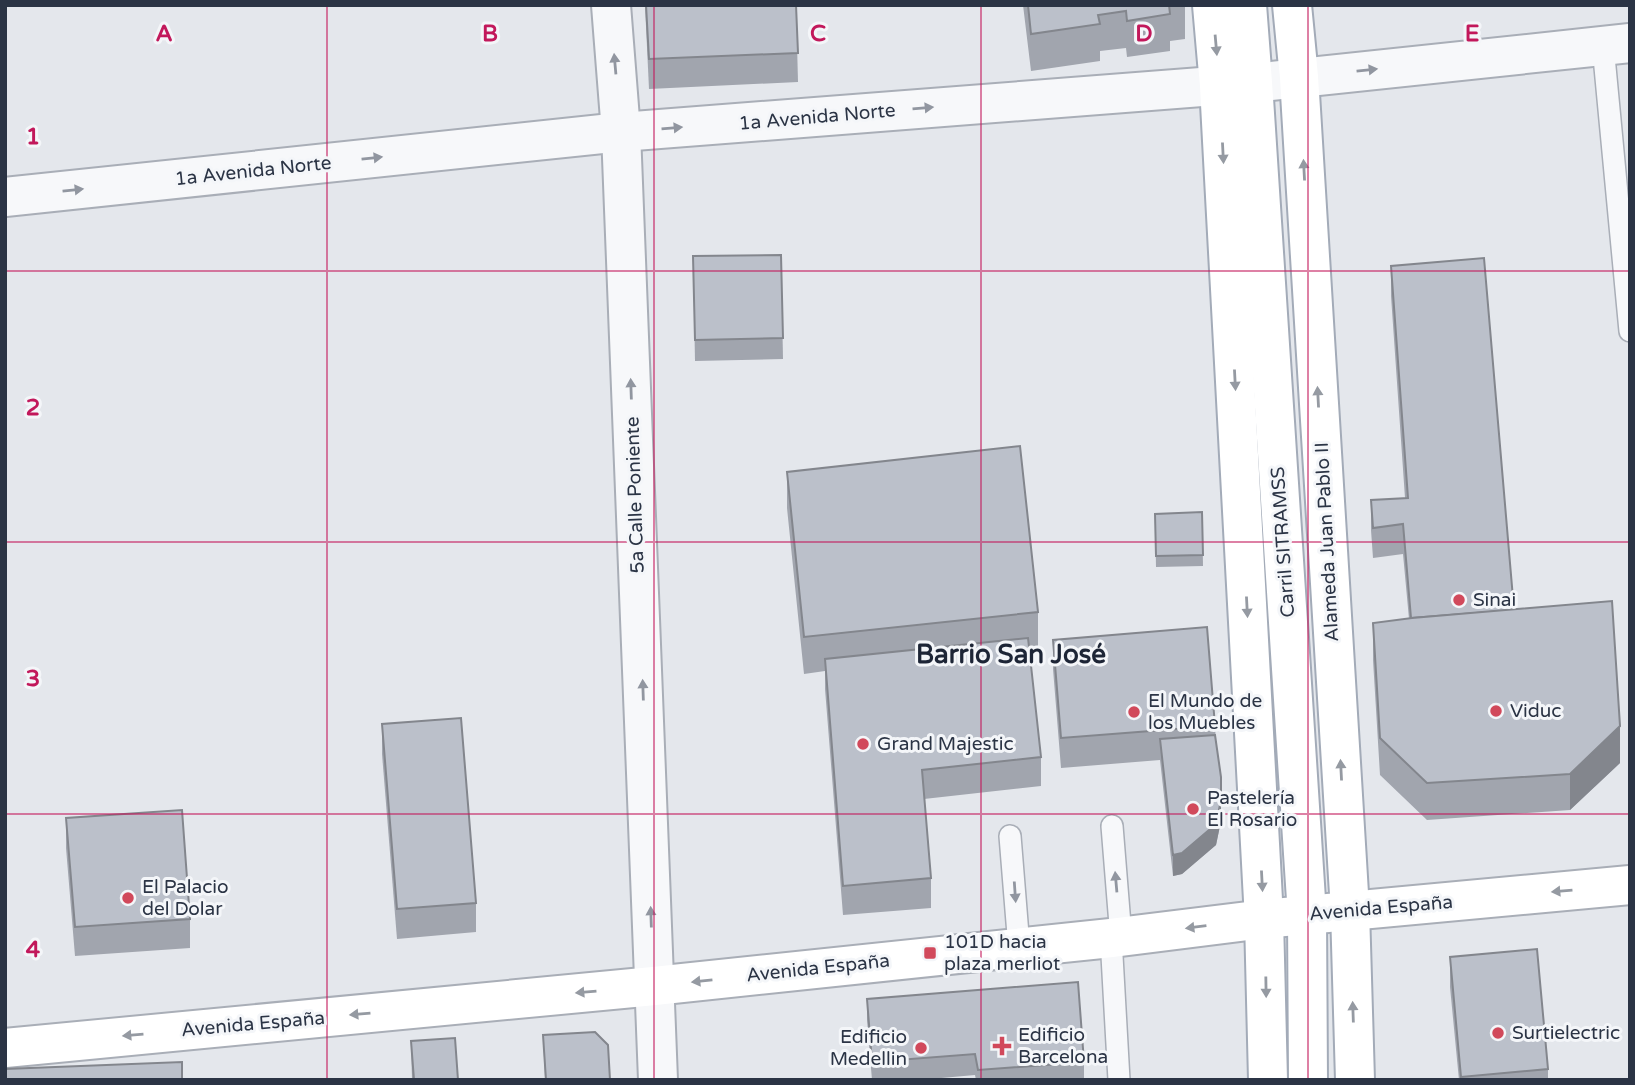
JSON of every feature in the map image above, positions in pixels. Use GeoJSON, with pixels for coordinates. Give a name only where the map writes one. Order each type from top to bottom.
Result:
{"type":"FeatureCollection","features":[{"type":"Feature","properties":{"kind":"main road"},"geometry":{"type":"LineString","coordinates":[[1212,5],[1236,84],[1268,1080]]}},
{"type":"Feature","properties":{"kind":"main road","name":"Carril SITRAMSS"},"geometry":{"type":"LineString","coordinates":[[1247,5],[1236,84],[1307,915],[1308,1080]]}},
{"type":"Feature","properties":{"kind":"main road","name":"Alameda Juan Pablo II"},"geometry":{"type":"LineString","coordinates":[[1293,5],[1350,910],[1355,1080]]}},
{"type":"Feature","properties":{"kind":"main road","name":"Avenida España"},"geometry":{"type":"LineString","coordinates":[[5,1048],[654,986],[1350,910],[1630,885]]}},
{"type":"Feature","properties":{"kind":"street","name":"5a Calle Poniente"},"geometry":{"type":"LineString","coordinates":[[611,5],[621,132],[658,1080]]}},
{"type":"Feature","properties":{"kind":"street","name":"1a Avenida Norte"},"geometry":{"type":"LineString","coordinates":[[5,197],[621,132],[1236,84],[1617,45]]}},
{"type":"Feature","properties":{"kind":"lane"},"geometry":{"type":"LineString","coordinates":[[1617,45],[1630,331]]}},
{"type":"Feature","properties":{"kind":"lane"},"geometry":{"type":"LineString","coordinates":[[1112,827],[1119,1080]]}},
{"type":"Feature","properties":{"kind":"lane"},"geometry":{"type":"LineString","coordinates":[[1010,836],[1019,947]]}},
{"type":"Feature","properties":{"kind":"building"},"geometry":{"type":"Polygon","coordinates":[[[646,5],[796,5],[798,53],[649,59],[646,5]]]}},
{"type":"Feature","properties":{"kind":"building"},"geometry":{"type":"Polygon","coordinates":[[[1028,5],[1169,5],[1170,14],[1127,21],[1126,11],[1098,15],[1100,24],[1031,34],[1028,5]]]}},
{"type":"Feature","properties":{"kind":"building"},"geometry":{"type":"Polygon","coordinates":[[[781,255],[783,338],[695,340],[693,256],[781,255]]]}},
{"type":"Feature","properties":{"kind":"building"},"geometry":{"type":"Polygon","coordinates":[[[1484,258],[1514,610],[1411,618],[1403,524],[1373,528],[1371,500],[1408,498],[1391,266],[1484,258]]]}},
{"type":"Feature","properties":{"kind":"building"},"geometry":{"type":"Polygon","coordinates":[[[1020,446],[1038,612],[804,637],[787,472],[1020,446]]]}},
{"type":"Feature","properties":{"kind":"building"},"geometry":{"type":"Polygon","coordinates":[[[1202,512],[1203,555],[1156,556],[1155,514],[1202,512]]]}},
{"type":"Feature","properties":{"kind":"building","name":"Viduc"},"geometry":{"type":"Polygon","coordinates":[[[1612,601],[1620,726],[1570,774],[1427,783],[1380,738],[1373,623],[1612,601]]]}},
{"type":"Feature","properties":{"kind":"building","name":"El Mundo de los Muebles"},"geometry":{"type":"Polygon","coordinates":[[[1207,627],[1215,726],[1061,738],[1053,640],[1207,627]]]}},
{"type":"Feature","properties":{"kind":"building"},"geometry":{"type":"Polygon","coordinates":[[[1028,638],[1041,757],[922,770],[931,878],[843,886],[825,659],[1028,638]]]}},
{"type":"Feature","properties":{"kind":"building"},"geometry":{"type":"Polygon","coordinates":[[[461,718],[476,903],[397,909],[382,724],[461,718]]]}},
{"type":"Feature","properties":{"kind":"building","name":"Pastelería El Rosario"},"geometry":{"type":"Polygon","coordinates":[[[1215,735],[1221,777],[1221,800],[1216,824],[1182,853],[1173,855],[1160,739],[1215,735]]]}},
{"type":"Feature","properties":{"kind":"building","name":"El Palacio del Dolar"},"geometry":{"type":"Polygon","coordinates":[[[182,810],[190,919],[75,927],[66,818],[182,810]]]}},
{"type":"Feature","properties":{"kind":"building","name":"Surtielectric"},"geometry":{"type":"Polygon","coordinates":[[[1537,949],[1548,1069],[1461,1077],[1450,957],[1537,949]]]}},
{"type":"Feature","properties":{"kind":"building"},"geometry":{"type":"Polygon","coordinates":[[[1078,982],[1084,1062],[978,1070],[975,1054],[872,1062],[867,999],[1078,982]]]}},
{"type":"Feature","properties":{"kind":"building"},"geometry":{"type":"Polygon","coordinates":[[[595,1032],[608,1045],[610,1080],[546,1080],[543,1035],[595,1032]]]}},
{"type":"Feature","properties":{"kind":"building"},"geometry":{"type":"Polygon","coordinates":[[[455,1038],[458,1080],[414,1080],[411,1041],[455,1038]]]}},
{"type":"Feature","properties":{"kind":"building"},"geometry":{"type":"Polygon","coordinates":[[[182,1062],[182,1080],[5,1080],[5,1069],[182,1062]]]}},
{"type":"Feature","properties":{"kind":"place","name":"Sinai"},"geometry":{"type":"Point","coordinates":[1459,600]}},
{"type":"Feature","properties":{"kind":"place","name":"Viduc"},"geometry":{"type":"Point","coordinates":[1496,711]}},
{"type":"Feature","properties":{"kind":"place","name":"El Mundo de los Muebles"},"geometry":{"type":"Point","coordinates":[1134,712]}},
{"type":"Feature","properties":{"kind":"place","name":"Grand Majestic"},"geometry":{"type":"Point","coordinates":[863,744]}},
{"type":"Feature","properties":{"kind":"place","name":"Pastelería El Rosario"},"geometry":{"type":"Point","coordinates":[1193,809]}},
{"type":"Feature","properties":{"kind":"place","name":"El Palacio del Dolar"},"geometry":{"type":"Point","coordinates":[128,898]}},
{"type":"Feature","properties":{"kind":"place","name":"101D hacia plaza merliot"},"geometry":{"type":"Point","coordinates":[930,953]}},
{"type":"Feature","properties":{"kind":"place","name":"Surtielectric"},"geometry":{"type":"Point","coordinates":[1498,1033]}},
{"type":"Feature","properties":{"kind":"place","name":"Edificio Barcelona"},"geometry":{"type":"Point","coordinates":[1002,1046]}},
{"type":"Feature","properties":{"kind":"place","name":"Edificio Medellin"},"geometry":{"type":"Point","coordinates":[921,1048]}},
{"type":"Feature","properties":{"kind":"district","name":"Barrio San José"},"geometry":{"type":"Point","coordinates":[1011,654]}}]}
